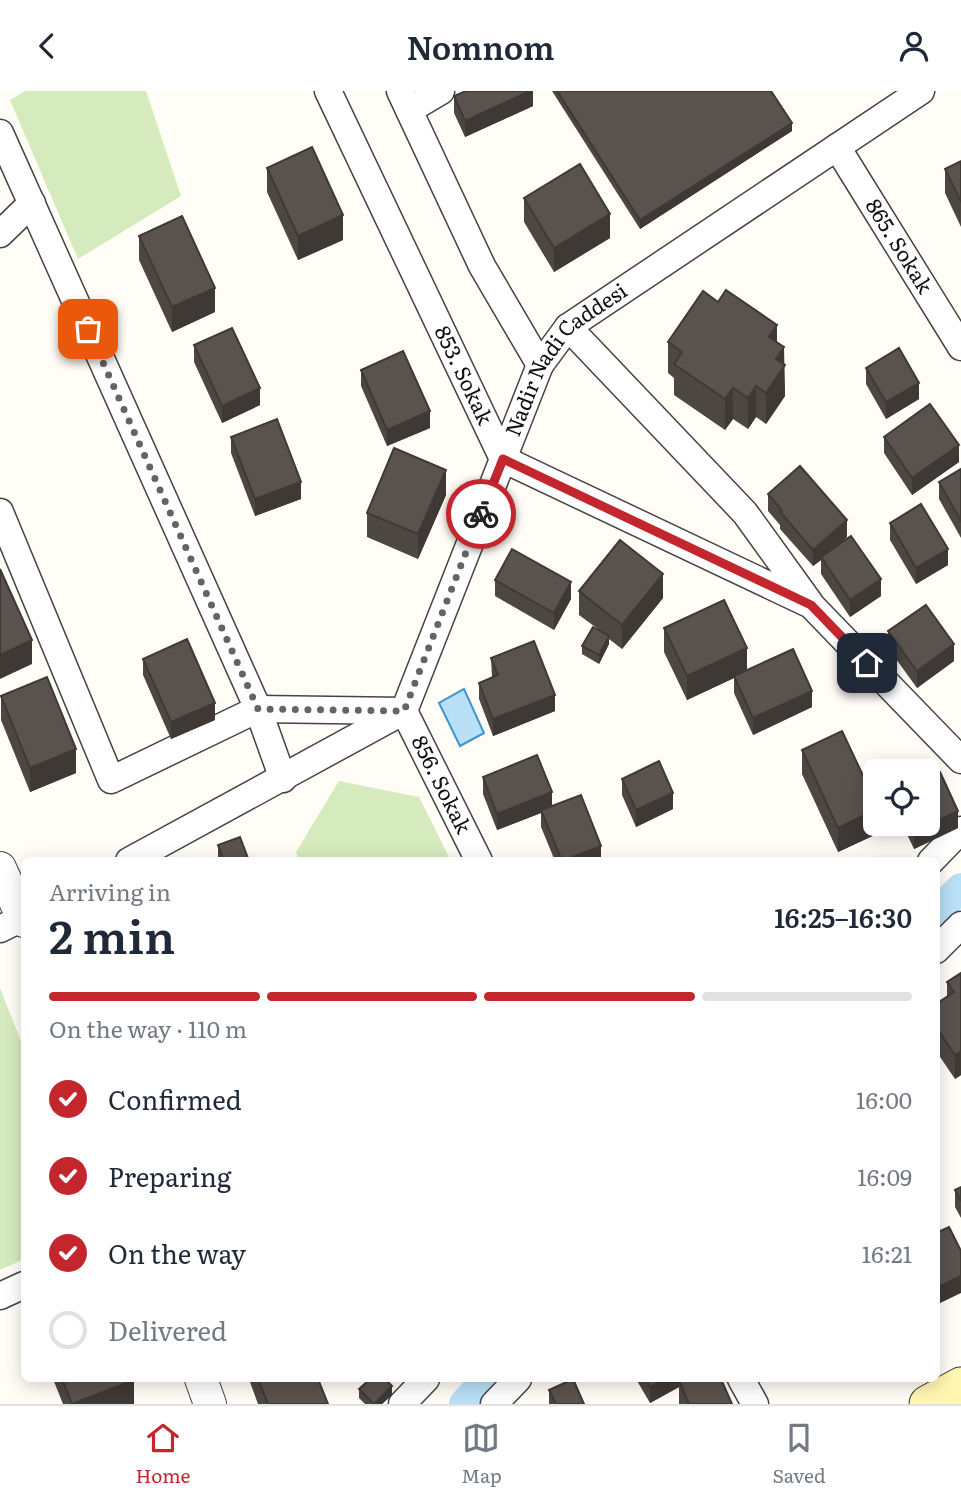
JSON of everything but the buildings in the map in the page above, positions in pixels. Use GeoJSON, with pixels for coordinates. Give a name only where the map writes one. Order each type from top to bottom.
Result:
{"type":"FeatureCollection","features":[{"type":"Feature","properties":{"kind":"main road"},"geometry":{"type":"LineString","coordinates":[[928,1404],[961,1386]]}},
{"type":"Feature","properties":{"kind":"street","name":"853. Sokak"},"geometry":{"type":"LineString","coordinates":[[328,91],[503,459]]}},
{"type":"Feature","properties":{"kind":"street"},"geometry":{"type":"LineString","coordinates":[[441,91],[405,101],[482,266],[540,365]]}},
{"type":"Feature","properties":{"kind":"street","name":"Nadir Nadi Caddesi"},"geometry":{"type":"LineString","coordinates":[[404,711],[540,365],[568,327],[921,91]]}},
{"type":"Feature","properties":{"kind":"street"},"geometry":{"type":"LineString","coordinates":[[0,133],[258,709],[283,779]]}},
{"type":"Feature","properties":{"kind":"street","name":"865. Sokak"},"geometry":{"type":"LineString","coordinates":[[837,147],[961,347]]}},
{"type":"Feature","properties":{"kind":"street"},"geometry":{"type":"LineString","coordinates":[[0,234],[32,203]]}},
{"type":"Feature","properties":{"kind":"street"},"geometry":{"type":"LineString","coordinates":[[568,327],[745,513],[811,605],[961,760]]}},
{"type":"Feature","properties":{"kind":"street"},"geometry":{"type":"LineString","coordinates":[[503,459],[811,605]]}},
{"type":"Feature","properties":{"kind":"street"},"geometry":{"type":"LineString","coordinates":[[0,512],[111,780],[258,709],[404,711]]}},
{"type":"Feature","properties":{"kind":"street"},"geometry":{"type":"LineString","coordinates":[[137,857],[404,711]]}},
{"type":"Feature","properties":{"kind":"street","name":"856. Sokak"},"geometry":{"type":"LineString","coordinates":[[404,711],[477,857]]}},
{"type":"Feature","properties":{"kind":"street"},"geometry":{"type":"LineString","coordinates":[[935,857],[961,830]]}},
{"type":"Feature","properties":{"kind":"street"},"geometry":{"type":"LineString","coordinates":[[0,868],[18,921]]}},
{"type":"Feature","properties":{"kind":"street"},"geometry":{"type":"LineString","coordinates":[[940,946],[961,925]]}},
{"type":"Feature","properties":{"kind":"street"},"geometry":{"type":"LineString","coordinates":[[0,1296],[21,1286]]}},
{"type":"Feature","properties":{"kind":"street"},"geometry":{"type":"LineString","coordinates":[[202,1382],[210,1404]]}},
{"type":"Feature","properties":{"kind":"street"},"geometry":{"type":"LineString","coordinates":[[402,1404],[423,1382]]}},
{"type":"Feature","properties":{"kind":"street"},"geometry":{"type":"LineString","coordinates":[[494,1404],[515,1382]]}},
{"type":"Feature","properties":{"kind":"street"},"geometry":{"type":"LineString","coordinates":[[743,1382],[755,1404]]}},
{"type":"Feature","properties":{"kind":"green space"},"geometry":{"type":"Polygon","coordinates":[[[25,91],[146,91],[181,196],[78,259],[10,100],[25,91]]]}},
{"type":"Feature","properties":{"kind":"green space"},"geometry":{"type":"Polygon","coordinates":[[[339,781],[419,797],[449,857],[298,857],[296,852],[339,781]]]}},
{"type":"Feature","properties":{"kind":"green space"},"geometry":{"type":"Polygon","coordinates":[[[0,988],[21,1041],[21,1260],[0,1270],[0,988]]]}},
{"type":"Feature","properties":{"kind":"water"},"geometry":{"type":"Polygon","coordinates":[[[464,689],[484,733],[460,746],[439,703],[464,689]]]}},
{"type":"Feature","properties":{"kind":"waterway"},"geometry":{"type":"LineString","coordinates":[[940,908],[961,888]]}},
{"type":"Feature","properties":{"kind":"waterway"},"geometry":{"type":"LineString","coordinates":[[464,1404],[484,1382]]}},
{"type":"Feature","properties":{"kind":"way so far"},"geometry":{"type":"LineString","coordinates":[[88,329],[258,709],[404,711],[415,677],[481,514]]}},
{"type":"Feature","properties":{"kind":"route"},"geometry":{"type":"LineString","coordinates":[[481,514],[503,459],[811,605],[867,663]]}}]}
